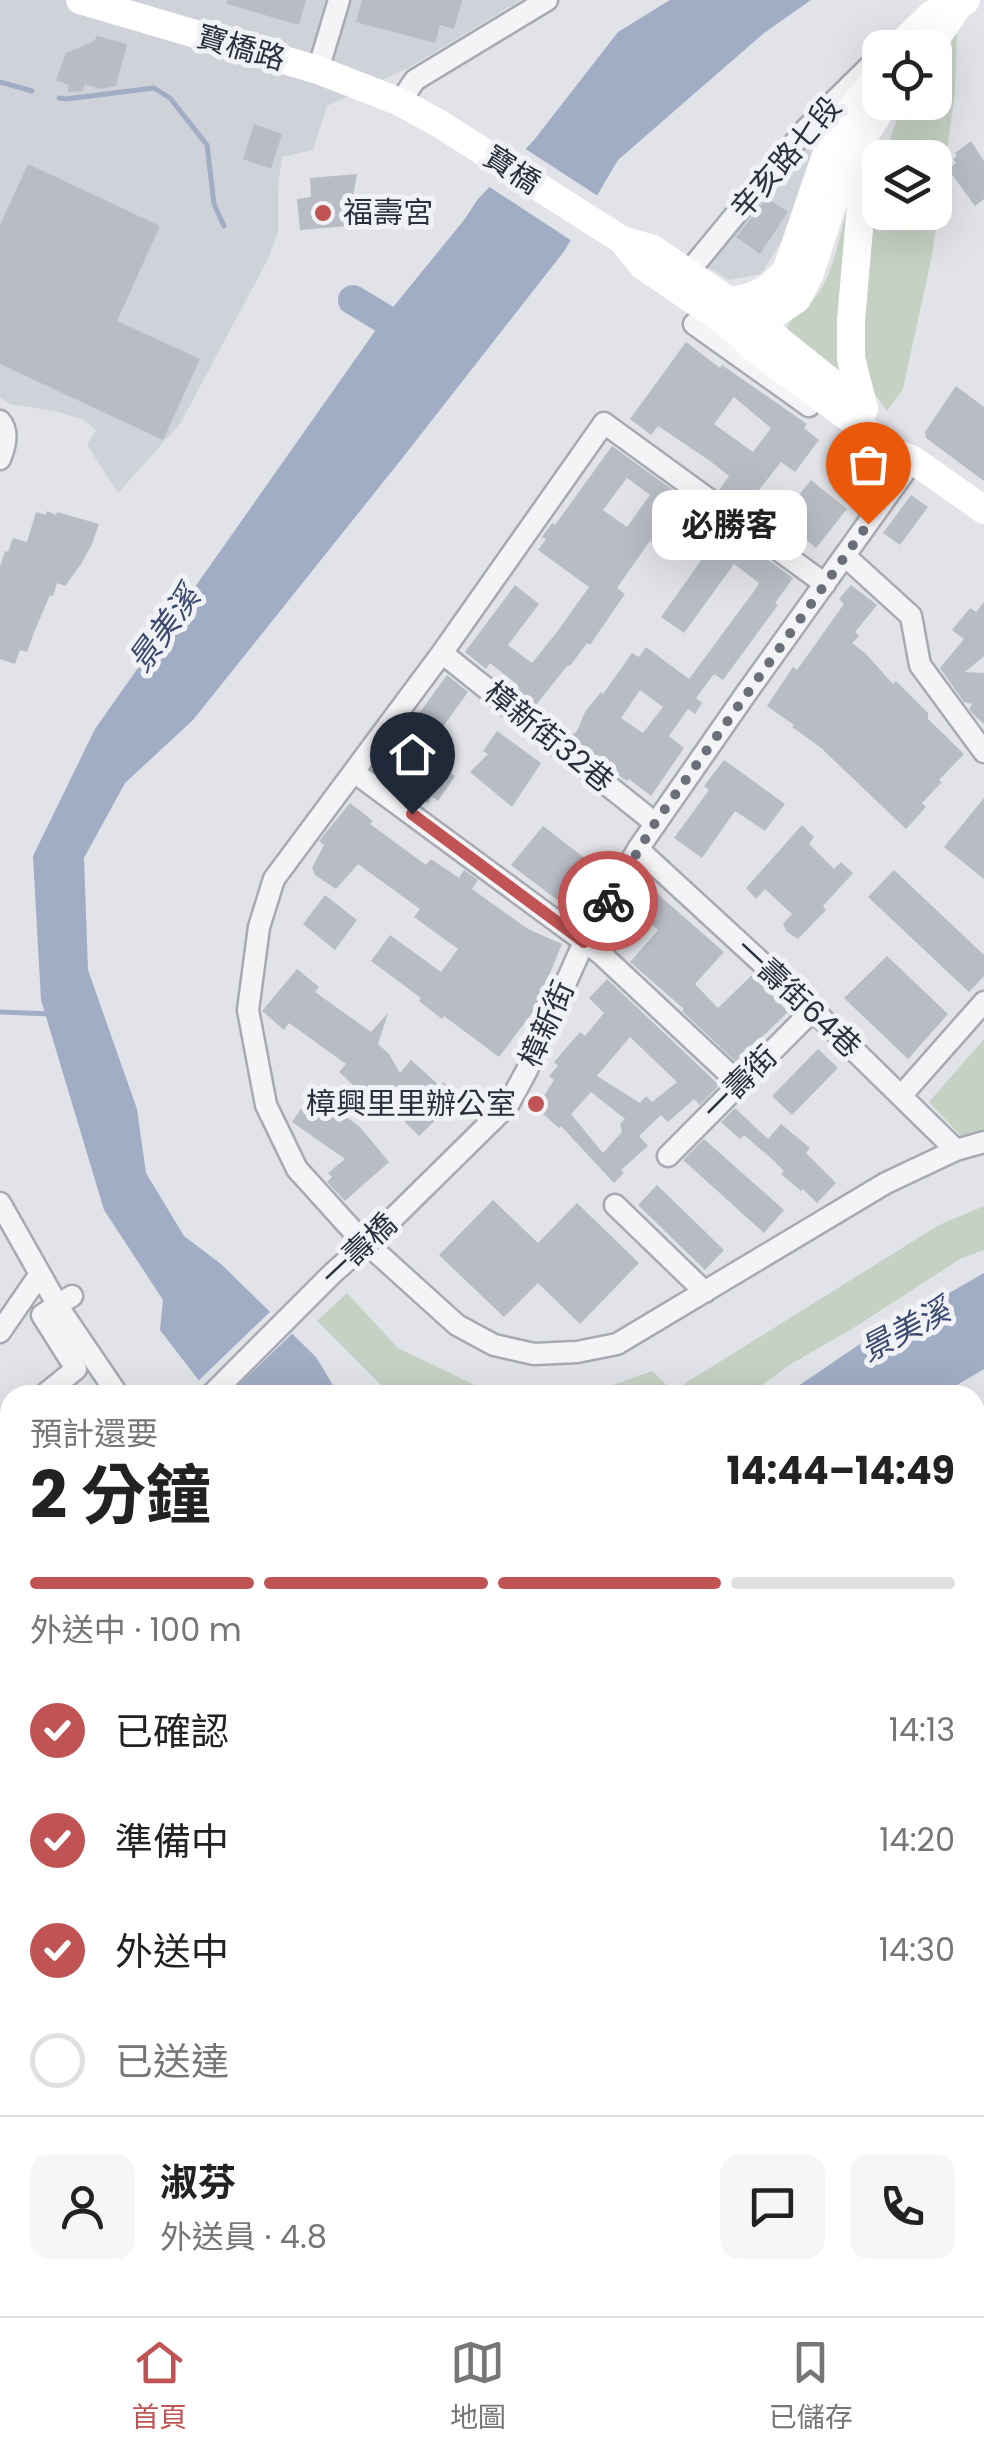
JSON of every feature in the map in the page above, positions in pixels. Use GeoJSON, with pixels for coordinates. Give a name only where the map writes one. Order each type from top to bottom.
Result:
{"type":"FeatureCollection","features":[{"type":"Feature","properties":{"kind":"main road","name":"寶橋路"},"geometry":{"type":"LineString","coordinates":[[80,0],[318,70],[400,102]]}},
{"type":"Feature","properties":{"kind":"main road"},"geometry":{"type":"LineString","coordinates":[[942,30],[962,3]]}},
{"type":"Feature","properties":{"kind":"main road"},"geometry":{"type":"LineString","coordinates":[[914,30],[932,14],[962,3]]}},
{"type":"Feature","properties":{"kind":"main road"},"geometry":{"type":"LineString","coordinates":[[728,320],[748,298],[778,282],[787,269],[828,148],[862,96]]}},
{"type":"Feature","properties":{"kind":"main road","name":"寶橋"},"geometry":{"type":"LineString","coordinates":[[400,102],[622,240],[654,249],[728,320]]}},
{"type":"Feature","properties":{"kind":"main road"},"geometry":{"type":"LineString","coordinates":[[728,320],[797,299],[810,273],[845,166],[873,120]]}},
{"type":"Feature","properties":{"kind":"main road"},"geometry":{"type":"LineString","coordinates":[[864,409],[853,370],[851,340],[865,132]]}},
{"type":"Feature","properties":{"kind":"main road"},"geometry":{"type":"LineString","coordinates":[[728,320],[864,409],[904,441],[914,460]]}},
{"type":"Feature","properties":{"kind":"main road"},"geometry":{"type":"LineString","coordinates":[[728,320],[752,348],[897,453],[914,460],[984,510]]}},
{"type":"Feature","properties":{"kind":"street"},"geometry":{"type":"LineString","coordinates":[[318,70],[339,0]]}},
{"type":"Feature","properties":{"kind":"street"},"geometry":{"type":"LineString","coordinates":[[400,102],[414,80],[548,0]]}},
{"type":"Feature","properties":{"kind":"street","name":"辛亥路七段"},"geometry":{"type":"LineString","coordinates":[[695,264],[806,129],[862,77]]}},
{"type":"Feature","properties":{"kind":"street"},"geometry":{"type":"LineString","coordinates":[[728,320],[888,461],[914,460]]}},
{"type":"Feature","properties":{"kind":"street"},"geometry":{"type":"LineString","coordinates":[[0,421],[6,446],[0,458]]}},
{"type":"Feature","properties":{"kind":"street"},"geometry":{"type":"LineString","coordinates":[[825,584],[604,422],[442,652],[274,879],[259,927],[248,1010],[266,1105],[297,1169],[354,1232],[457,1325],[494,1345],[534,1354],[577,1352],[618,1344],[886,1183],[956,1150],[984,1142]]}},
{"type":"Feature","properties":{"kind":"street"},"geometry":{"type":"LineString","coordinates":[[638,849],[914,460]]}},
{"type":"Feature","properties":{"kind":"street"},"geometry":{"type":"LineString","coordinates":[[844,556],[911,616],[920,665],[984,752]]}},
{"type":"Feature","properties":{"kind":"street","name":"樟新街32巷"},"geometry":{"type":"LineString","coordinates":[[442,652],[655,823]]}},
{"type":"Feature","properties":{"kind":"street"},"geometry":{"type":"LineString","coordinates":[[354,772],[601,954],[740,1084]]}},
{"type":"Feature","properties":{"kind":"street","name":"樟新街"},"geometry":{"type":"LineString","coordinates":[[508,1105],[584,942],[638,849]]}},
{"type":"Feature","properties":{"kind":"street","name":"一壽街64巷"},"geometry":{"type":"LineString","coordinates":[[638,849],[813,1010],[956,1150]]}},
{"type":"Feature","properties":{"kind":"street"},"geometry":{"type":"LineString","coordinates":[[902,1096],[984,1002]]}},
{"type":"Feature","properties":{"kind":"street","name":"一壽街"},"geometry":{"type":"LineString","coordinates":[[668,1156],[813,1010]]}},
{"type":"Feature","properties":{"kind":"street","name":"一壽橋"},"geometry":{"type":"LineString","coordinates":[[221,1385],[508,1105]]}},
{"type":"Feature","properties":{"kind":"street"},"geometry":{"type":"LineString","coordinates":[[0,1202],[40,1274],[65,1300],[112,1385]]}},
{"type":"Feature","properties":{"kind":"street"},"geometry":{"type":"LineString","coordinates":[[616,1204],[705,1292]]}},
{"type":"Feature","properties":{"kind":"street"},"geometry":{"type":"LineString","coordinates":[[0,1332],[40,1274]]}},
{"type":"Feature","properties":{"kind":"street"},"geometry":{"type":"LineString","coordinates":[[56,1385],[76,1369],[42,1315],[65,1300]]}},
{"type":"Feature","properties":{"kind":"shaded area"},"geometry":{"type":"Polygon","coordinates":[[[0,0],[521,0],[408,68],[327,106],[313,150],[282,157],[278,232],[268,259],[180,424],[118,493],[87,445],[96,430],[84,420],[9,404],[0,397],[0,0]]]}},
{"type":"Feature","properties":{"kind":"shaded area"},"geometry":{"type":"Polygon","coordinates":[[[820,125],[793,223],[761,274],[729,280],[708,267],[795,153],[820,125]]]}},
{"type":"Feature","properties":{"kind":"green space"},"geometry":{"type":"Polygon","coordinates":[[[957,32],[952,114],[952,38],[957,32]]]}},
{"type":"Feature","properties":{"kind":"green space"},"geometry":{"type":"Polygon","coordinates":[[[896,120],[951,120],[948,140],[890,140],[896,120]]]}},
{"type":"Feature","properties":{"kind":"green space"},"geometry":{"type":"Polygon","coordinates":[[[852,190],[840,303],[838,372],[787,327],[826,280],[852,190]]]}},
{"type":"Feature","properties":{"kind":"green space"},"geometry":{"type":"Polygon","coordinates":[[[873,230],[936,230],[903,389],[887,411],[869,386],[862,335],[873,230]]]}},
{"type":"Feature","properties":{"kind":"green space"},"geometry":{"type":"Polygon","coordinates":[[[984,1039],[984,1131],[961,1136],[929,1102],[984,1039]]]}},
{"type":"Feature","properties":{"kind":"green space"},"geometry":{"type":"Polygon","coordinates":[[[984,1206],[984,1250],[960,1259],[762,1385],[683,1385],[939,1225],[984,1206]]]}},
{"type":"Feature","properties":{"kind":"green space"},"geometry":{"type":"Polygon","coordinates":[[[347,1293],[398,1348],[474,1385],[381,1385],[317,1321],[347,1293]]]}},
{"type":"Feature","properties":{"kind":"green space"},"geometry":{"type":"Polygon","coordinates":[[[652,1371],[667,1385],[613,1385],[652,1371]]]}},
{"type":"Feature","properties":{"kind":"water"},"geometry":{"type":"Polygon","coordinates":[[[670,0],[811,0],[764,33],[618,160],[565,250],[404,456],[193,720],[125,783],[84,858],[88,970],[137,1109],[146,1173],[184,1236],[221,1264],[316,1357],[333,1385],[202,1385],[160,1330],[163,1300],[104,1210],[41,1000],[33,856],[95,729],[385,317],[478,199],[534,140],[618,32],[670,0]]]}},
{"type":"Feature","properties":{"kind":"water","name":"景美溪"},"geometry":{"type":"Polygon","coordinates":[[[984,1273],[984,1369],[957,1385],[800,1385],[857,1346],[984,1273]]]}},
{"type":"Feature","properties":{"kind":"pier"},"geometry":{"type":"Polygon","coordinates":[[[521,146],[601,198],[575,243],[485,184],[521,146]]]}},
{"type":"Feature","properties":{"kind":"pier"},"geometry":{"type":"Polygon","coordinates":[[[274,1308],[296,1330],[238,1385],[195,1384],[274,1308]]]}},
{"type":"Feature","properties":{"kind":"building"},"geometry":{"type":"Polygon","coordinates":[[[227,0],[306,0],[299,25],[227,4],[227,0]]]}},
{"type":"Feature","properties":{"kind":"building"},"geometry":{"type":"Polygon","coordinates":[[[362,0],[462,0],[454,29],[440,25],[435,43],[356,22],[362,0]]]}},
{"type":"Feature","properties":{"kind":"building"},"geometry":{"type":"Polygon","coordinates":[[[97,36],[127,44],[116,86],[100,89],[85,84],[83,91],[68,92],[68,85],[56,80],[66,53],[97,36]]]}},
{"type":"Feature","properties":{"kind":"building"},"geometry":{"type":"Polygon","coordinates":[[[254,124],[282,134],[271,169],[243,159],[254,124]]]}},
{"type":"Feature","properties":{"kind":"building"},"geometry":{"type":"Polygon","coordinates":[[[971,141],[984,161],[984,199],[975,206],[952,174],[955,153],[971,141]]]}},
{"type":"Feature","properties":{"kind":"building"},"geometry":{"type":"Polygon","coordinates":[[[28,164],[160,226],[117,321],[200,359],[163,440],[0,364],[0,225],[28,164]]]}},
{"type":"Feature","properties":{"kind":"building","name":"福壽宮"},"geometry":{"type":"Polygon","coordinates":[[[357,174],[353,196],[347,198],[349,226],[300,230],[297,199],[311,197],[310,178],[357,174]]]}},
{"type":"Feature","properties":{"kind":"building"},"geometry":{"type":"Polygon","coordinates":[[[767,198],[788,212],[760,254],[736,237],[767,198]]]}},
{"type":"Feature","properties":{"kind":"building"},"geometry":{"type":"Polygon","coordinates":[[[686,342],[807,424],[804,428],[819,440],[795,472],[781,462],[758,491],[774,502],[761,520],[719,490],[729,476],[710,461],[658,426],[651,435],[630,419],[686,342]],[[734,397],[714,424],[753,452],[771,428],[734,397]]]}},
{"type":"Feature","properties":{"kind":"building"},"geometry":{"type":"Polygon","coordinates":[[[956,386],[984,407],[984,481],[926,438],[925,432],[956,386]]]}},
{"type":"Feature","properties":{"kind":"building"},"geometry":{"type":"Polygon","coordinates":[[[612,446],[677,493],[666,509],[675,516],[654,544],[650,541],[617,588],[625,594],[590,645],[587,643],[535,706],[514,689],[518,685],[490,663],[486,669],[465,652],[515,585],[539,604],[508,645],[532,663],[589,587],[538,550],[546,539],[542,537],[552,523],[555,525],[612,446]],[[627,478],[603,510],[627,527],[650,495],[627,478]]]}},
{"type":"Feature","properties":{"kind":"building"},"geometry":{"type":"Polygon","coordinates":[[[811,480],[847,509],[816,548],[780,519],[811,480]]]}},
{"type":"Feature","properties":{"kind":"building"},"geometry":{"type":"Polygon","coordinates":[[[911,495],[928,507],[900,545],[883,533],[911,495]]]}},
{"type":"Feature","properties":{"kind":"building"},"geometry":{"type":"Polygon","coordinates":[[[47,511],[99,524],[81,564],[65,586],[57,583],[27,652],[20,650],[15,664],[0,659],[0,566],[13,538],[27,542],[36,512],[46,515],[47,511]]]}},
{"type":"Feature","properties":{"kind":"building"},"geometry":{"type":"Polygon","coordinates":[[[724,528],[793,578],[723,680],[714,674],[696,698],[702,703],[695,714],[688,709],[669,736],[684,748],[651,796],[615,773],[617,769],[571,736],[632,653],[639,657],[646,647],[689,679],[759,583],[734,564],[684,633],[661,617],[724,528]],[[640,690],[621,718],[643,733],[663,707],[640,690]]]}},
{"type":"Feature","properties":{"kind":"building"},"geometry":{"type":"Polygon","coordinates":[[[851,585],[877,605],[855,632],[859,636],[852,643],[893,684],[896,681],[964,754],[939,780],[942,782],[922,803],[926,807],[906,829],[820,747],[767,706],[844,604],[839,599],[851,585]]]}},
{"type":"Feature","properties":{"kind":"building"},"geometry":{"type":"Polygon","coordinates":[[[984,602],[984,656],[965,672],[984,673],[984,724],[940,668],[964,639],[952,630],[970,608],[976,612],[984,602]]]}},
{"type":"Feature","properties":{"kind":"building"},"geometry":{"type":"Polygon","coordinates":[[[447,675],[468,692],[440,731],[418,715],[447,675]]]}},
{"type":"Feature","properties":{"kind":"building"},"geometry":{"type":"Polygon","coordinates":[[[497,731],[541,763],[512,807],[470,772],[488,754],[483,751],[497,731]]]}},
{"type":"Feature","properties":{"kind":"building"},"geometry":{"type":"Polygon","coordinates":[[[399,734],[455,776],[438,801],[432,797],[428,804],[374,767],[399,734]]]}},
{"type":"Feature","properties":{"kind":"building"},"geometry":{"type":"Polygon","coordinates":[[[724,760],[785,804],[765,831],[735,811],[702,858],[674,838],[709,790],[704,786],[724,760]]]}},
{"type":"Feature","properties":{"kind":"building"},"geometry":{"type":"Polygon","coordinates":[[[984,798],[984,879],[944,847],[984,798]]]}},
{"type":"Feature","properties":{"kind":"building"},"geometry":{"type":"Polygon","coordinates":[[[350,803],[373,821],[370,824],[426,865],[431,859],[459,878],[464,870],[478,880],[472,889],[528,929],[562,944],[535,1009],[499,1057],[444,1016],[442,1019],[371,961],[390,935],[441,972],[458,949],[414,917],[420,909],[358,864],[336,889],[315,875],[312,868],[324,845],[319,841],[350,803]]]}},
{"type":"Feature","properties":{"kind":"building"},"geometry":{"type":"Polygon","coordinates":[[[802,825],[814,837],[809,844],[834,869],[841,862],[853,873],[798,939],[783,924],[792,914],[765,889],[756,899],[746,888],[802,825]]]}},
{"type":"Feature","properties":{"kind":"building"},"geometry":{"type":"Polygon","coordinates":[[[543,826],[599,869],[568,908],[511,865],[543,826]]]}},
{"type":"Feature","properties":{"kind":"building"},"geometry":{"type":"Polygon","coordinates":[[[894,870],[984,955],[984,976],[969,992],[868,897],[894,870]]]}},
{"type":"Feature","properties":{"kind":"building"},"geometry":{"type":"Polygon","coordinates":[[[644,882],[724,952],[695,984],[718,1008],[752,975],[788,1012],[736,1062],[630,962],[658,930],[626,902],[644,882]]]}},
{"type":"Feature","properties":{"kind":"building"},"geometry":{"type":"Polygon","coordinates":[[[325,895],[357,920],[335,950],[303,924],[325,895]]]}},
{"type":"Feature","properties":{"kind":"building"},"geometry":{"type":"Polygon","coordinates":[[[887,956],[948,1014],[908,1059],[844,998],[887,956]]]}},
{"type":"Feature","properties":{"kind":"building"},"geometry":{"type":"Polygon","coordinates":[[[297,969],[319,987],[315,992],[371,1032],[388,1013],[378,1044],[400,1073],[411,1060],[440,1086],[443,1082],[458,1098],[419,1136],[404,1121],[409,1115],[377,1086],[365,1096],[339,1072],[346,1064],[289,1023],[284,1030],[262,1011],[297,969]]]}},
{"type":"Feature","properties":{"kind":"building"},"geometry":{"type":"Polygon","coordinates":[[[607,979],[719,1085],[700,1105],[694,1099],[668,1122],[661,1115],[639,1136],[648,1146],[621,1170],[624,1173],[614,1183],[561,1126],[536,1108],[554,1080],[549,1076],[558,1066],[554,1062],[580,1032],[585,1036],[604,1013],[589,998],[607,979]],[[630,1037],[597,1076],[640,1103],[646,1096],[652,1102],[677,1082],[630,1037]],[[591,1092],[571,1114],[603,1153],[622,1132],[620,1124],[625,1119],[591,1092]]]}},
{"type":"Feature","properties":{"kind":"building"},"geometry":{"type":"Polygon","coordinates":[[[818,1049],[838,1068],[792,1115],[772,1096],[818,1049]]]}},
{"type":"Feature","properties":{"kind":"building"},"geometry":{"type":"Polygon","coordinates":[[[312,1093],[359,1126],[389,1162],[345,1201],[327,1182],[332,1177],[328,1173],[345,1159],[292,1122],[312,1093]]]}},
{"type":"Feature","properties":{"kind":"building"},"geometry":{"type":"Polygon","coordinates":[[[735,1108],[768,1139],[781,1124],[810,1148],[806,1153],[836,1183],[817,1203],[781,1174],[784,1171],[744,1135],[740,1139],[721,1122],[735,1108]]]}},
{"type":"Feature","properties":{"kind":"building"},"geometry":{"type":"Polygon","coordinates":[[[704,1139],[784,1210],[764,1233],[683,1160],[704,1139]]]}},
{"type":"Feature","properties":{"kind":"building"},"geometry":{"type":"Polygon","coordinates":[[[657,1185],[724,1250],[705,1270],[638,1205],[657,1185]]]}},
{"type":"Feature","properties":{"kind":"building"},"geometry":{"type":"Polygon","coordinates":[[[493,1200],[538,1243],[577,1203],[639,1263],[580,1324],[538,1283],[504,1317],[439,1255],[493,1200]]]}},
{"type":"Feature","properties":{"kind":"waterway"},"geometry":{"type":"LineString","coordinates":[[0,82],[32,91]]}},
{"type":"Feature","properties":{"kind":"waterway"},"geometry":{"type":"LineString","coordinates":[[59,98],[154,88],[170,98],[207,145],[214,204],[224,226]]}},
{"type":"Feature","properties":{"kind":"waterway"},"geometry":{"type":"LineString","coordinates":[[353,300],[418,339]]}},
{"type":"Feature","properties":{"kind":"waterway"},"geometry":{"type":"LineString","coordinates":[[0,1012],[52,1014]]}},
{"type":"Feature","properties":{"kind":"way so far"},"geometry":{"type":"LineString","coordinates":[[608,901],[655,823],[868,524]]}},
{"type":"Feature","properties":{"kind":"place","name":"福壽宮"},"geometry":{"type":"Point","coordinates":[323,213]}},
{"type":"Feature","properties":{"kind":"place","name":"必勝客"},"geometry":{"type":"Point","coordinates":[868,524]}},
{"type":"Feature","properties":{"kind":"place","name":"樟興里里辦公室"},"geometry":{"type":"Point","coordinates":[536,1104]}},
{"type":"Feature","properties":{"kind":"route"},"geometry":{"type":"LineString","coordinates":[[412,814],[584,942],[608,901]]}}]}
